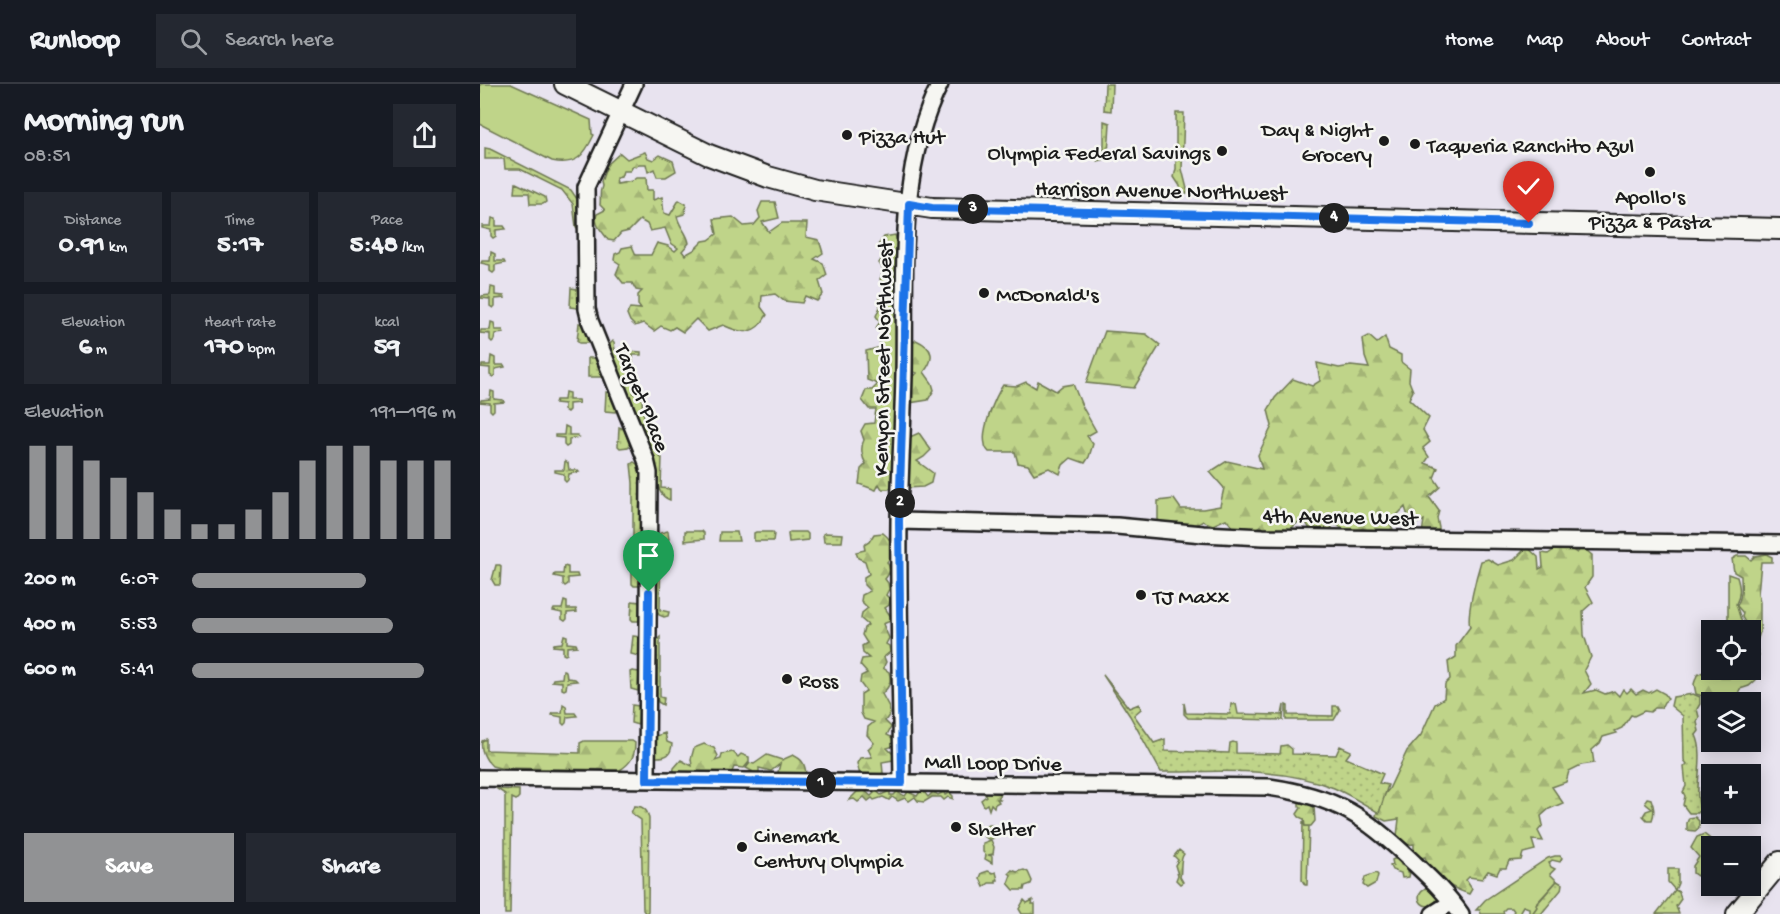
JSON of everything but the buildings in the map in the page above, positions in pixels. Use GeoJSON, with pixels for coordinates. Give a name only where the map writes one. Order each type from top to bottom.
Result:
{"type":"FeatureCollection","features":[{"type":"Feature","properties":{"kind":"main road","name":"Harrison Avenue Northwest"},"geometry":{"type":"LineString","coordinates":[[565,84],[709,155],[768,177],[815,190],[942,208],[1780,229]]}},
{"type":"Feature","properties":{"kind":"main road"},"geometry":{"type":"LineString","coordinates":[[1737,914],[1780,862]]}},
{"type":"Feature","properties":{"kind":"street","name":"Target Place"},"geometry":{"type":"LineString","coordinates":[[634,84],[586,187],[587,309],[649,473],[647,780]]}},
{"type":"Feature","properties":{"kind":"street","name":"Kenyon Street Northwest"},"geometry":{"type":"LineString","coordinates":[[902,783],[899,521],[909,204],[918,142],[928,110],[940,84]]}},
{"type":"Feature","properties":{"kind":"street","name":"4th Avenue West"},"geometry":{"type":"LineString","coordinates":[[899,521],[1117,526],[1263,537],[1780,544]]}},
{"type":"Feature","properties":{"kind":"street","name":"Mall Loop Drive"},"geometry":{"type":"LineString","coordinates":[[480,778],[1269,787],[1293,790],[1316,796],[1357,814],[1443,890],[1456,908]]}},
{"type":"Feature","properties":{"kind":"street"},"geometry":{"type":"LineString","coordinates":[[1433,914],[1456,908]]}},
{"type":"Feature","properties":{"kind":"green space"},"geometry":{"type":"Polygon","coordinates":[[[480,84],[511,84],[591,120],[594,135],[587,149],[573,161],[552,161],[480,124],[480,84]]]}},
{"type":"Feature","properties":{"kind":"green space"},"geometry":{"type":"Polygon","coordinates":[[[1105,84],[1112,84],[1111,111],[1104,110],[1105,84]]]}},
{"type":"Feature","properties":{"kind":"green space"},"geometry":{"type":"Polygon","coordinates":[[[1176,113],[1184,113],[1182,169],[1188,193],[1180,193],[1180,186],[1174,177],[1176,113]]]}},
{"type":"Feature","properties":{"kind":"green space"},"geometry":{"type":"Polygon","coordinates":[[[1104,121],[1110,123],[1108,154],[1103,160],[1097,161],[1096,159],[1104,154],[1104,121]]]}},
{"type":"Feature","properties":{"kind":"green space"},"geometry":{"type":"Polygon","coordinates":[[[485,148],[571,190],[577,199],[577,228],[573,204],[562,190],[520,169],[505,169],[504,159],[485,159],[485,148]]]}},
{"type":"Feature","properties":{"kind":"green space"},"geometry":{"type":"Polygon","coordinates":[[[645,152],[648,158],[653,160],[660,155],[673,161],[676,171],[666,177],[657,177],[654,169],[648,172],[646,164],[639,164],[636,167],[633,166],[630,171],[623,171],[621,177],[616,178],[617,184],[636,178],[646,178],[647,190],[653,190],[653,200],[662,197],[664,213],[670,215],[679,200],[686,204],[685,214],[677,216],[689,243],[682,251],[685,255],[703,241],[717,234],[714,219],[733,217],[744,226],[754,225],[760,218],[758,211],[762,202],[775,202],[779,218],[762,222],[769,232],[782,223],[807,223],[806,237],[819,240],[823,253],[814,259],[823,263],[827,275],[819,281],[823,294],[817,301],[805,296],[802,303],[784,301],[775,294],[762,296],[761,307],[767,315],[758,327],[748,331],[736,330],[723,325],[708,331],[696,319],[683,332],[675,327],[670,330],[661,326],[654,331],[643,323],[635,326],[627,314],[630,308],[641,309],[638,305],[638,295],[642,291],[636,290],[632,283],[623,283],[616,274],[620,264],[614,260],[615,254],[622,248],[632,246],[636,255],[651,255],[657,243],[675,251],[678,248],[671,243],[665,228],[650,231],[647,224],[640,220],[629,231],[621,233],[614,241],[608,240],[597,225],[596,218],[597,214],[605,210],[600,205],[600,193],[607,165],[620,153],[627,159],[645,152]]]}},
{"type":"Feature","properties":{"kind":"green space"},"geometry":{"type":"Polygon","coordinates":[[[516,183],[545,197],[546,202],[530,204],[529,193],[515,193],[516,183]]]}},
{"type":"Feature","properties":{"kind":"green space"},"geometry":{"type":"Polygon","coordinates":[[[492,218],[496,219],[496,226],[504,226],[506,229],[496,230],[496,236],[493,238],[491,230],[482,228],[482,226],[491,226],[492,218]]]}},
{"type":"Feature","properties":{"kind":"green space"},"geometry":{"type":"Polygon","coordinates":[[[895,235],[899,246],[897,348],[900,378],[896,394],[907,398],[909,382],[917,373],[910,370],[909,347],[916,340],[926,346],[931,354],[930,362],[924,372],[934,390],[928,400],[897,405],[895,419],[898,434],[910,437],[919,433],[931,450],[917,461],[933,473],[931,483],[923,487],[906,488],[897,480],[889,489],[882,489],[879,484],[876,490],[859,484],[861,469],[866,464],[863,459],[864,440],[861,431],[865,424],[874,423],[876,409],[869,409],[862,400],[866,390],[872,390],[878,384],[867,380],[866,351],[881,347],[879,340],[883,335],[876,328],[880,322],[876,316],[880,307],[879,298],[885,289],[880,279],[884,270],[879,263],[884,255],[878,245],[884,237],[895,235]]]}},
{"type":"Feature","properties":{"kind":"green space"},"geometry":{"type":"Polygon","coordinates":[[[491,252],[495,254],[495,261],[505,263],[495,265],[493,273],[490,271],[490,265],[481,263],[490,261],[491,252]]]}},
{"type":"Feature","properties":{"kind":"green space"},"geometry":{"type":"Polygon","coordinates":[[[491,287],[495,288],[495,295],[505,298],[495,299],[493,308],[490,306],[490,299],[481,298],[490,295],[491,287]]]}},
{"type":"Feature","properties":{"kind":"green space"},"geometry":{"type":"Polygon","coordinates":[[[571,288],[577,289],[579,307],[577,308],[570,307],[571,288]]]}},
{"type":"Feature","properties":{"kind":"green space"},"geometry":{"type":"Polygon","coordinates":[[[491,322],[494,323],[495,330],[503,330],[504,333],[495,334],[492,342],[490,334],[480,333],[481,330],[490,330],[491,322]]]}},
{"type":"Feature","properties":{"kind":"green space"},"geometry":{"type":"Polygon","coordinates":[[[579,323],[583,324],[588,343],[577,341],[579,323]]]}},
{"type":"Feature","properties":{"kind":"green space"},"geometry":{"type":"Polygon","coordinates":[[[1105,331],[1146,334],[1160,345],[1134,388],[1086,383],[1105,331]]]}},
{"type":"Feature","properties":{"kind":"green space"},"geometry":{"type":"Polygon","coordinates":[[[1369,336],[1377,343],[1385,337],[1389,349],[1401,355],[1401,362],[1410,369],[1409,381],[1413,391],[1409,399],[1429,418],[1423,430],[1430,442],[1423,448],[1429,457],[1425,463],[1438,468],[1434,478],[1440,487],[1429,497],[1439,511],[1437,518],[1440,533],[1422,534],[1424,520],[1411,526],[1405,507],[1397,515],[1387,519],[1393,529],[1374,535],[1363,528],[1352,533],[1334,524],[1327,534],[1312,532],[1303,518],[1286,533],[1268,533],[1261,526],[1254,530],[1236,531],[1226,519],[1213,525],[1203,521],[1188,530],[1178,522],[1169,526],[1158,520],[1158,501],[1174,499],[1181,509],[1220,506],[1224,488],[1210,472],[1227,461],[1262,469],[1258,455],[1272,426],[1268,410],[1275,398],[1293,379],[1312,386],[1320,381],[1317,363],[1339,368],[1351,366],[1369,368],[1363,339],[1369,336]]]}},
{"type":"Feature","properties":{"kind":"green space"},"geometry":{"type":"Polygon","coordinates":[[[613,341],[615,350],[641,352],[641,355],[633,355],[634,394],[642,396],[645,419],[660,438],[661,488],[670,489],[670,500],[661,494],[659,489],[655,462],[609,345],[613,341]]]}},
{"type":"Feature","properties":{"kind":"green space"},"geometry":{"type":"Polygon","coordinates":[[[491,356],[495,358],[495,365],[505,367],[495,369],[493,377],[490,375],[490,368],[481,367],[490,365],[491,356]]]}},
{"type":"Feature","properties":{"kind":"green space"},"geometry":{"type":"Polygon","coordinates":[[[588,358],[595,358],[602,377],[588,377],[588,358]]]}},
{"type":"Feature","properties":{"kind":"green space"},"geometry":{"type":"Polygon","coordinates":[[[1038,381],[1056,391],[1062,386],[1073,384],[1096,431],[1087,436],[1093,444],[1085,463],[1071,458],[1063,465],[1060,474],[1049,468],[1034,474],[1028,465],[1018,463],[1015,452],[989,452],[985,446],[987,422],[1003,385],[1017,386],[1026,382],[1036,388],[1038,381]]]}},
{"type":"Feature","properties":{"kind":"green space"},"geometry":{"type":"Polygon","coordinates":[[[491,391],[494,392],[494,399],[504,402],[494,403],[492,412],[490,403],[480,402],[490,399],[491,391]]]}},
{"type":"Feature","properties":{"kind":"green space"},"geometry":{"type":"Polygon","coordinates":[[[565,392],[569,393],[569,400],[578,400],[579,403],[569,404],[567,412],[564,410],[564,404],[555,403],[556,400],[564,400],[565,392]]]}},
{"type":"Feature","properties":{"kind":"green space"},"geometry":{"type":"Polygon","coordinates":[[[606,392],[609,393],[617,411],[605,411],[606,392]]]}},
{"type":"Feature","properties":{"kind":"green space"},"geometry":{"type":"Polygon","coordinates":[[[565,426],[569,428],[569,435],[579,437],[569,439],[569,445],[566,447],[564,438],[555,437],[555,435],[564,435],[565,426]]]}},
{"type":"Feature","properties":{"kind":"green space"},"geometry":{"type":"Polygon","coordinates":[[[619,427],[624,429],[630,445],[628,447],[618,446],[619,427]]]}},
{"type":"Feature","properties":{"kind":"green space"},"geometry":{"type":"Polygon","coordinates":[[[565,461],[568,463],[569,470],[579,472],[569,474],[566,482],[564,474],[555,472],[555,470],[564,470],[565,461]]]}},
{"type":"Feature","properties":{"kind":"green space"},"geometry":{"type":"Polygon","coordinates":[[[634,462],[640,466],[641,475],[641,546],[638,552],[633,549],[631,464],[634,462]]]}},
{"type":"Feature","properties":{"kind":"green space"},"geometry":{"type":"Polygon","coordinates":[[[668,531],[669,539],[661,540],[660,610],[669,612],[668,616],[664,617],[659,615],[657,610],[658,540],[660,533],[668,531]]]}},
{"type":"Feature","properties":{"kind":"green space"},"geometry":{"type":"Polygon","coordinates":[[[685,531],[702,531],[704,539],[685,541],[685,531]]]}},
{"type":"Feature","properties":{"kind":"green space"},"geometry":{"type":"Polygon","coordinates":[[[720,532],[737,532],[739,541],[719,541],[720,532]]]}},
{"type":"Feature","properties":{"kind":"green space"},"geometry":{"type":"Polygon","coordinates":[[[756,532],[772,532],[773,541],[754,541],[756,532]]]}},
{"type":"Feature","properties":{"kind":"green space"},"geometry":{"type":"Polygon","coordinates":[[[790,532],[806,532],[808,540],[789,542],[790,532]]]}},
{"type":"Feature","properties":{"kind":"green space"},"geometry":{"type":"Polygon","coordinates":[[[883,533],[889,539],[893,550],[887,562],[889,571],[885,579],[889,589],[886,595],[890,599],[889,605],[885,608],[893,620],[883,624],[889,638],[886,644],[890,652],[884,657],[886,662],[883,668],[889,672],[890,682],[882,694],[890,714],[885,721],[891,727],[887,735],[893,738],[894,746],[887,748],[895,756],[893,760],[882,762],[883,773],[877,776],[860,775],[857,763],[860,758],[872,757],[868,749],[874,743],[867,735],[868,727],[874,722],[864,719],[861,713],[861,694],[866,691],[860,683],[861,676],[867,673],[860,665],[862,659],[869,658],[863,653],[862,646],[867,643],[862,635],[864,628],[868,625],[861,619],[862,613],[868,608],[861,601],[862,595],[870,591],[864,585],[864,577],[869,574],[865,561],[858,558],[856,552],[865,550],[864,545],[874,534],[883,533]]]}},
{"type":"Feature","properties":{"kind":"green space"},"geometry":{"type":"Polygon","coordinates":[[[823,534],[843,534],[842,542],[824,542],[823,534]]]}},
{"type":"Feature","properties":{"kind":"green space"},"geometry":{"type":"Polygon","coordinates":[[[1566,546],[1577,553],[1582,547],[1592,555],[1592,577],[1585,587],[1593,602],[1583,611],[1584,635],[1591,657],[1584,670],[1591,684],[1584,693],[1596,690],[1605,694],[1614,691],[1619,696],[1623,689],[1627,693],[1631,689],[1636,694],[1643,690],[1649,693],[1656,689],[1665,694],[1668,699],[1661,708],[1631,715],[1622,728],[1615,731],[1617,733],[1603,737],[1592,750],[1594,763],[1581,765],[1569,771],[1566,782],[1552,787],[1563,803],[1549,809],[1541,816],[1543,825],[1538,831],[1543,841],[1532,840],[1535,850],[1523,853],[1521,860],[1509,861],[1506,868],[1500,868],[1497,874],[1488,871],[1482,879],[1469,877],[1466,880],[1472,889],[1469,894],[1445,882],[1428,866],[1425,857],[1420,858],[1414,852],[1414,844],[1406,845],[1397,836],[1399,819],[1386,821],[1376,816],[1379,801],[1389,789],[1407,751],[1421,735],[1435,704],[1444,698],[1445,684],[1450,679],[1448,662],[1456,657],[1456,646],[1470,627],[1471,604],[1481,561],[1488,559],[1498,565],[1514,560],[1527,547],[1538,557],[1539,569],[1543,567],[1542,553],[1548,554],[1557,548],[1566,546]]]}},
{"type":"Feature","properties":{"kind":"green space"},"geometry":{"type":"Polygon","coordinates":[[[1766,554],[1772,557],[1772,562],[1761,562],[1758,594],[1760,620],[1744,620],[1743,613],[1737,606],[1741,594],[1741,576],[1734,572],[1732,559],[1737,556],[1746,556],[1751,560],[1755,556],[1766,554]]]}},
{"type":"Feature","properties":{"kind":"green space"},"geometry":{"type":"Polygon","coordinates":[[[496,565],[501,567],[500,585],[495,585],[492,580],[496,565]]]}},
{"type":"Feature","properties":{"kind":"green space"},"geometry":{"type":"Polygon","coordinates":[[[564,566],[568,567],[568,574],[577,574],[578,577],[568,578],[568,584],[565,586],[563,578],[554,576],[563,574],[564,566]]]}},
{"type":"Feature","properties":{"kind":"green space"},"geometry":{"type":"Polygon","coordinates":[[[633,566],[641,567],[639,586],[632,584],[633,566]]]}},
{"type":"Feature","properties":{"kind":"green space"},"geometry":{"type":"Polygon","coordinates":[[[1728,574],[1737,577],[1739,584],[1736,604],[1741,620],[1728,620],[1728,574]]]}},
{"type":"Feature","properties":{"kind":"green space"},"geometry":{"type":"Polygon","coordinates":[[[564,601],[567,602],[567,609],[576,609],[577,612],[567,613],[565,621],[562,619],[562,613],[553,611],[562,609],[564,601]]]}},
{"type":"Feature","properties":{"kind":"green space"},"geometry":{"type":"Polygon","coordinates":[[[632,601],[640,602],[639,621],[631,619],[632,601]]]}},
{"type":"Feature","properties":{"kind":"green space"},"geometry":{"type":"Polygon","coordinates":[[[564,635],[567,636],[567,643],[577,646],[567,647],[565,655],[563,647],[553,646],[562,643],[564,635]]]}},
{"type":"Feature","properties":{"kind":"green space"},"geometry":{"type":"Polygon","coordinates":[[[633,636],[640,637],[639,656],[631,654],[633,636]]]}},
{"type":"Feature","properties":{"kind":"green space"},"geometry":{"type":"Polygon","coordinates":[[[660,637],[660,697],[664,698],[663,705],[658,702],[657,697],[657,640],[660,637]]]}},
{"type":"Feature","properties":{"kind":"green space"},"geometry":{"type":"Polygon","coordinates":[[[563,670],[566,671],[567,678],[577,681],[567,682],[564,690],[562,682],[552,681],[562,678],[563,670]]]}},
{"type":"Feature","properties":{"kind":"green space"},"geometry":{"type":"Polygon","coordinates":[[[630,672],[639,672],[638,691],[631,689],[630,672]]]}},
{"type":"Feature","properties":{"kind":"green space"},"geometry":{"type":"Polygon","coordinates":[[[1701,673],[1701,680],[1756,680],[1739,692],[1701,692],[1701,696],[1696,694],[1694,684],[1697,675],[1701,673]]]}},
{"type":"Feature","properties":{"kind":"green space"},"geometry":{"type":"Polygon","coordinates":[[[1103,675],[1129,708],[1139,704],[1141,709],[1134,715],[1154,743],[1165,739],[1165,751],[1229,753],[1230,743],[1233,742],[1236,743],[1236,753],[1280,754],[1281,746],[1287,745],[1292,749],[1292,754],[1336,755],[1340,746],[1351,751],[1346,758],[1383,774],[1379,783],[1388,785],[1379,813],[1334,788],[1292,776],[1227,771],[1161,772],[1130,716],[1103,675]]]}},
{"type":"Feature","properties":{"kind":"green space"},"geometry":{"type":"Polygon","coordinates":[[[1693,694],[1700,697],[1697,709],[1699,731],[1696,735],[1700,753],[1698,801],[1700,810],[1698,813],[1689,813],[1683,805],[1685,796],[1683,792],[1686,786],[1684,767],[1687,764],[1684,760],[1683,716],[1671,706],[1673,697],[1693,694]]]}},
{"type":"Feature","properties":{"kind":"green space"},"geometry":{"type":"Polygon","coordinates":[[[1184,703],[1186,713],[1230,714],[1231,704],[1236,704],[1238,714],[1282,715],[1284,705],[1283,720],[1188,718],[1184,714],[1184,703]]]}},
{"type":"Feature","properties":{"kind":"green space"},"geometry":{"type":"Polygon","coordinates":[[[563,704],[566,706],[567,713],[575,713],[577,716],[567,717],[564,725],[562,717],[552,715],[562,713],[563,704]]]}},
{"type":"Feature","properties":{"kind":"green space"},"geometry":{"type":"Polygon","coordinates":[[[632,705],[639,706],[638,725],[631,723],[632,705]]]}},
{"type":"Feature","properties":{"kind":"green space"},"geometry":{"type":"Polygon","coordinates":[[[1286,705],[1288,715],[1333,716],[1333,706],[1338,706],[1340,710],[1334,720],[1286,720],[1286,705]]]}},
{"type":"Feature","properties":{"kind":"green space"},"geometry":{"type":"Polygon","coordinates":[[[665,733],[667,742],[672,744],[671,751],[666,756],[657,757],[651,752],[650,738],[665,733]]]}},
{"type":"Feature","properties":{"kind":"green space"},"geometry":{"type":"Polygon","coordinates":[[[486,739],[486,750],[580,753],[580,743],[584,741],[632,741],[635,743],[635,748],[632,759],[620,770],[500,768],[492,766],[487,761],[482,747],[482,741],[486,739]]]}},
{"type":"Feature","properties":{"kind":"green space"},"geometry":{"type":"Polygon","coordinates":[[[704,744],[714,748],[718,756],[715,761],[721,759],[722,754],[733,752],[738,757],[741,754],[749,757],[749,762],[744,768],[734,767],[732,772],[720,776],[715,773],[705,782],[673,776],[674,768],[681,760],[692,766],[694,748],[704,744]]]}},
{"type":"Feature","properties":{"kind":"green space"},"geometry":{"type":"Polygon","coordinates":[[[767,755],[782,760],[793,755],[803,763],[806,774],[781,777],[778,772],[780,764],[771,771],[759,768],[759,775],[746,768],[750,763],[754,764],[767,755]]]}},
{"type":"Feature","properties":{"kind":"green space"},"geometry":{"type":"Polygon","coordinates":[[[497,789],[519,790],[519,797],[516,800],[512,798],[510,914],[505,914],[505,794],[497,789]]]}},
{"type":"Feature","properties":{"kind":"green space"},"geometry":{"type":"Polygon","coordinates":[[[987,789],[1000,794],[998,797],[1000,799],[997,799],[999,802],[994,807],[991,804],[989,810],[987,804],[984,806],[981,800],[986,796],[984,793],[987,789]]]}},
{"type":"Feature","properties":{"kind":"green space"},"geometry":{"type":"Polygon","coordinates":[[[865,791],[871,796],[876,791],[881,795],[890,791],[890,795],[897,792],[905,796],[908,792],[917,796],[920,792],[924,792],[928,797],[933,792],[938,795],[944,792],[945,795],[950,793],[953,799],[948,797],[944,800],[941,797],[932,797],[924,802],[918,801],[915,797],[909,801],[905,798],[898,801],[892,797],[889,800],[883,797],[874,800],[872,798],[868,801],[864,797],[858,802],[854,799],[849,800],[857,792],[865,791]]]}},
{"type":"Feature","properties":{"kind":"green space"},"geometry":{"type":"Polygon","coordinates":[[[1647,798],[1651,799],[1653,807],[1652,820],[1647,820],[1643,816],[1646,811],[1652,809],[1646,804],[1647,798]]]}},
{"type":"Feature","properties":{"kind":"green space"},"geometry":{"type":"Polygon","coordinates":[[[1303,800],[1314,807],[1315,821],[1311,826],[1305,826],[1304,819],[1297,814],[1301,808],[1299,801],[1303,800]]]}},
{"type":"Feature","properties":{"kind":"green space"},"geometry":{"type":"Polygon","coordinates":[[[634,806],[644,809],[649,819],[648,911],[646,914],[643,910],[641,820],[631,813],[634,806]]]}},
{"type":"Feature","properties":{"kind":"green space"},"geometry":{"type":"Polygon","coordinates":[[[1695,817],[1699,821],[1699,828],[1695,831],[1687,830],[1689,818],[1695,817]]]}},
{"type":"Feature","properties":{"kind":"green space"},"geometry":{"type":"Polygon","coordinates":[[[1303,822],[1305,826],[1309,826],[1307,885],[1302,880],[1303,822]]]}},
{"type":"Feature","properties":{"kind":"green space"},"geometry":{"type":"Polygon","coordinates":[[[990,825],[995,827],[997,832],[995,837],[990,839],[985,837],[983,832],[985,827],[990,825]]]}},
{"type":"Feature","properties":{"kind":"green space"},"geometry":{"type":"Polygon","coordinates":[[[1704,834],[1707,836],[1701,836],[1701,871],[1697,876],[1693,873],[1693,866],[1699,857],[1691,848],[1697,837],[1704,834]]]}},
{"type":"Feature","properties":{"kind":"green space"},"geometry":{"type":"Polygon","coordinates":[[[991,840],[994,847],[993,854],[988,855],[992,856],[992,863],[985,859],[986,855],[983,852],[983,843],[991,840]]]}},
{"type":"Feature","properties":{"kind":"green space"},"geometry":{"type":"Polygon","coordinates":[[[1179,850],[1184,854],[1180,877],[1183,882],[1180,884],[1176,880],[1178,875],[1175,865],[1178,860],[1174,856],[1179,850]]]}},
{"type":"Feature","properties":{"kind":"green space"},"geometry":{"type":"Polygon","coordinates":[[[1555,856],[1562,858],[1560,862],[1552,860],[1549,863],[1555,869],[1550,874],[1557,881],[1536,904],[1538,906],[1532,914],[1529,914],[1529,908],[1523,906],[1520,911],[1522,914],[1512,914],[1514,911],[1512,908],[1506,908],[1503,911],[1504,914],[1481,914],[1480,910],[1476,910],[1485,900],[1548,858],[1555,856]]]}},
{"type":"Feature","properties":{"kind":"green space"},"geometry":{"type":"Polygon","coordinates":[[[1399,859],[1401,865],[1406,867],[1407,872],[1410,872],[1409,877],[1402,878],[1401,873],[1392,870],[1390,866],[1393,865],[1392,860],[1399,859]]]}},
{"type":"Feature","properties":{"kind":"green space"},"geometry":{"type":"Polygon","coordinates":[[[1668,869],[1678,869],[1678,883],[1675,890],[1668,882],[1668,869]]]}},
{"type":"Feature","properties":{"kind":"green space"},"geometry":{"type":"Polygon","coordinates":[[[1012,870],[1028,872],[1031,884],[1025,886],[1024,890],[1014,890],[1008,883],[1011,875],[1009,873],[1012,870]]]}},
{"type":"Feature","properties":{"kind":"green space"},"geometry":{"type":"Polygon","coordinates":[[[996,872],[998,880],[984,887],[980,878],[982,873],[996,872]]]}},
{"type":"Feature","properties":{"kind":"green space"},"geometry":{"type":"Polygon","coordinates":[[[1376,873],[1378,875],[1376,883],[1367,888],[1363,885],[1365,877],[1376,873]]]}},
{"type":"Feature","properties":{"kind":"green space"},"geometry":{"type":"Polygon","coordinates":[[[1557,881],[1562,884],[1561,890],[1541,914],[1532,914],[1536,905],[1557,881]]]}},
{"type":"Feature","properties":{"kind":"green space"},"geometry":{"type":"Polygon","coordinates":[[[1428,888],[1434,891],[1437,897],[1434,903],[1428,906],[1422,903],[1419,897],[1422,891],[1428,888]]]}},
{"type":"Feature","properties":{"kind":"green space"},"geometry":{"type":"Polygon","coordinates":[[[1675,890],[1679,892],[1681,899],[1676,906],[1679,914],[1656,914],[1675,890]]]}},
{"type":"Feature","properties":{"kind":"green space"},"geometry":{"type":"Polygon","coordinates":[[[1024,900],[1027,903],[1033,900],[1035,914],[1022,914],[1019,909],[1024,900]]]}},
{"type":"Feature","properties":{"kind":"place","name":"Pizza Hut"},"geometry":{"type":"Point","coordinates":[847,135]}},
{"type":"Feature","properties":{"kind":"place","name":"Day & Night Grocery"},"geometry":{"type":"Point","coordinates":[1384,141]}},
{"type":"Feature","properties":{"kind":"place","name":"Taqueria Ranchito Azul"},"geometry":{"type":"Point","coordinates":[1415,144]}},
{"type":"Feature","properties":{"kind":"place","name":"Olympia Federal Savings"},"geometry":{"type":"Point","coordinates":[1222,151]}},
{"type":"Feature","properties":{"kind":"place","name":"Apollo's Pizza & Pasta"},"geometry":{"type":"Point","coordinates":[1650,172]}},
{"type":"Feature","properties":{"kind":"place","name":"McDonald's"},"geometry":{"type":"Point","coordinates":[984,293]}},
{"type":"Feature","properties":{"kind":"place","name":"TJ Maxx"},"geometry":{"type":"Point","coordinates":[1141,595]}},
{"type":"Feature","properties":{"kind":"place","name":"Ross"},"geometry":{"type":"Point","coordinates":[787,679]}},
{"type":"Feature","properties":{"kind":"place","name":"Shelter"},"geometry":{"type":"Point","coordinates":[956,827]}},
{"type":"Feature","properties":{"kind":"place","name":"Cinemark Century Olympia"},"geometry":{"type":"Point","coordinates":[742,847]}},
{"type":"Feature","properties":{"kind":"route"},"geometry":{"type":"LineString","coordinates":[[649,592],[647,780],[902,783],[899,521],[909,204],[932,208],[1529,223]]}}]}
